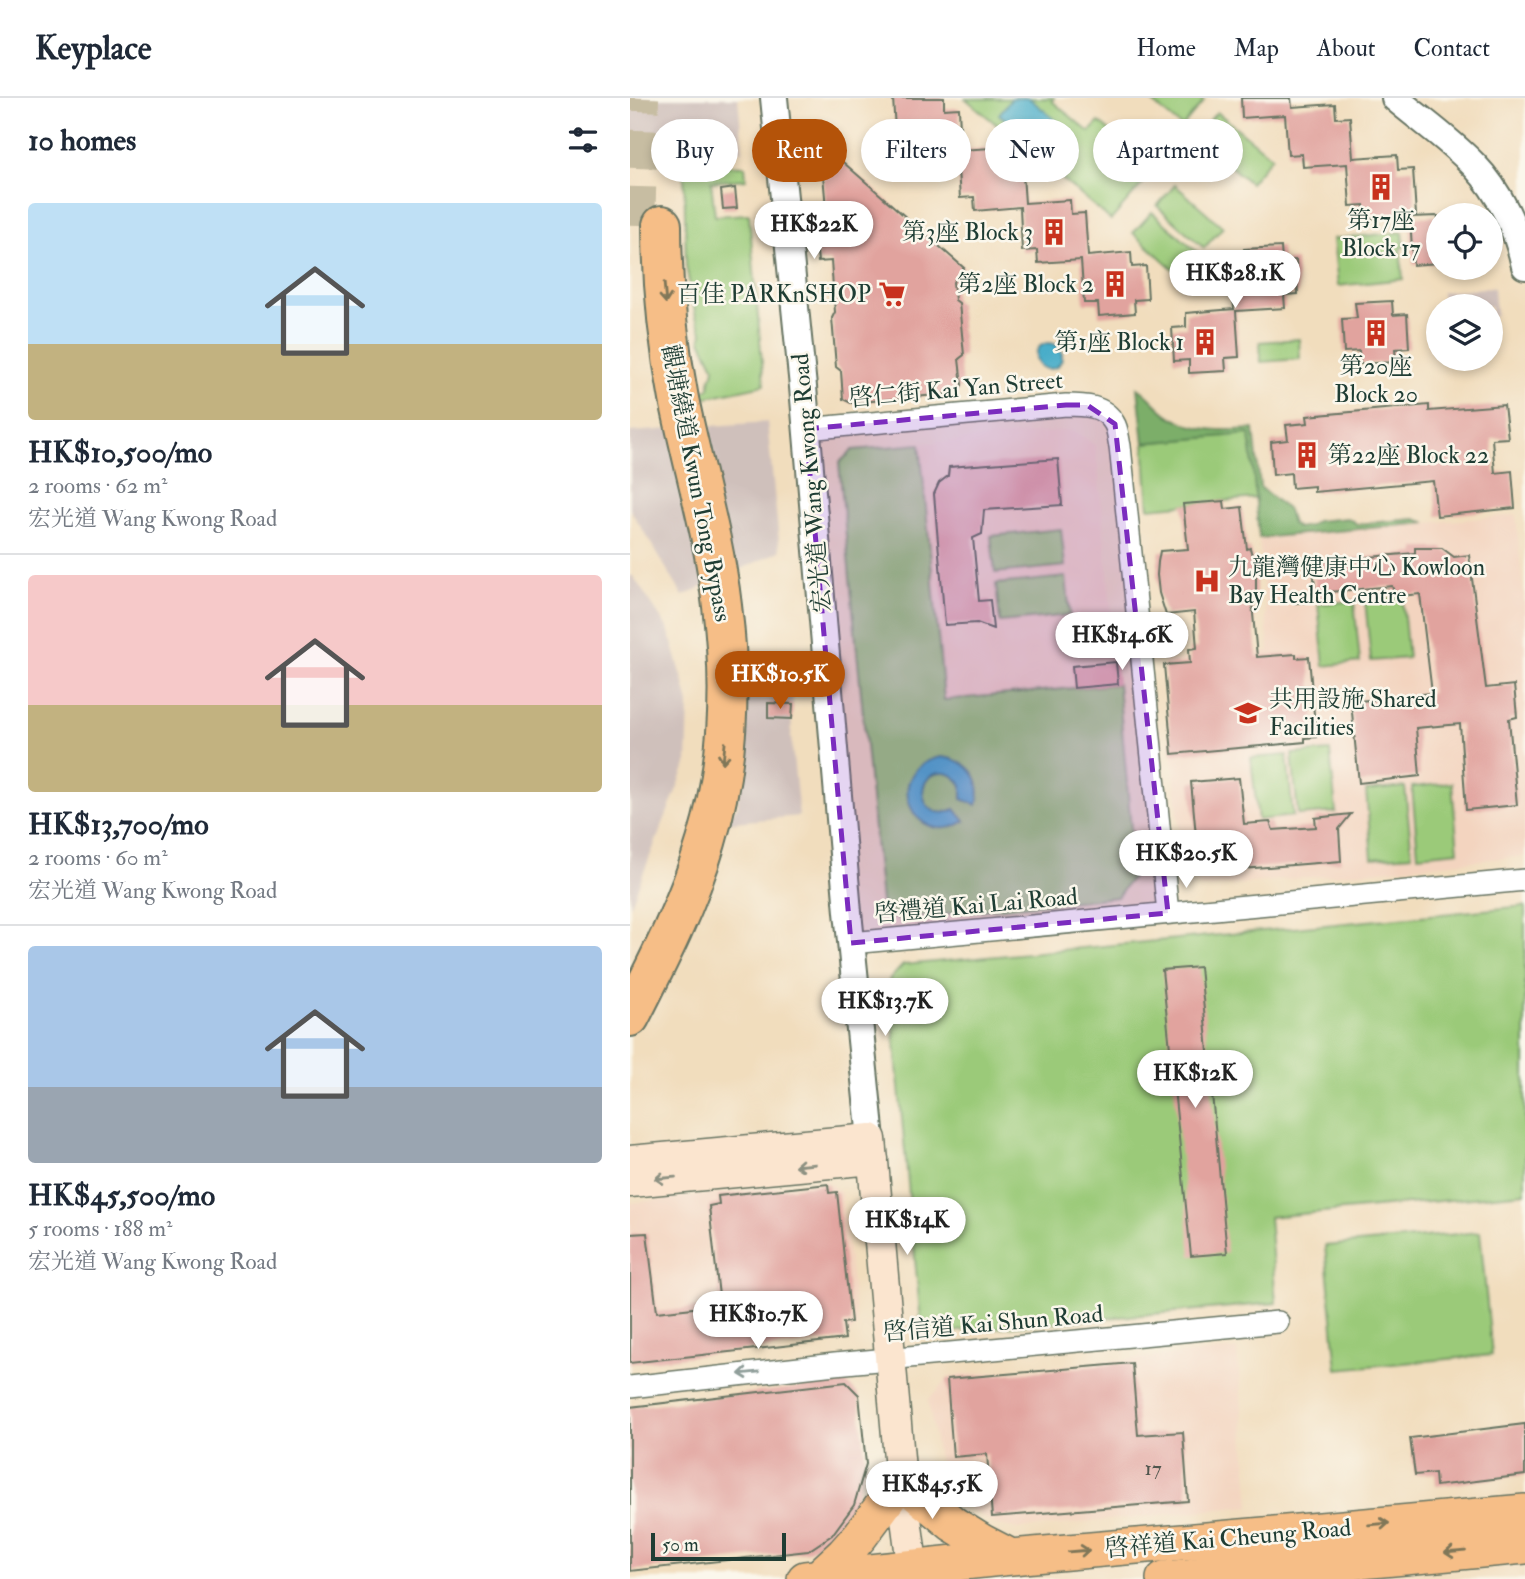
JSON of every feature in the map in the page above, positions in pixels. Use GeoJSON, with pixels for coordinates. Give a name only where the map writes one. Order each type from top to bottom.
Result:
{"type":"FeatureCollection","features":[{"type":"Feature","properties":{"kind":"highway","name":"觀塘繞道 Kwun Tong Bypass"},"geometry":{"type":"LineString","coordinates":[[630,959],[667,876],[685,821],[697,762],[702,698],[701,651],[692,579],[644,346],[637,282],[649,225],[662,261],[669,338],[681,409],[717,573],[727,653],[728,693],[722,770],[707,840],[682,908],[630,1017]]}},
{"type":"Feature","properties":{"kind":"main road"},"geometry":{"type":"LineString","coordinates":[[630,1161],[872,1149]]}},
{"type":"Feature","properties":{"kind":"main road"},"geometry":{"type":"LineString","coordinates":[[630,1182],[872,1149]]}},
{"type":"Feature","properties":{"kind":"main road","name":"宏光道 Wang Kwong Road"},"geometry":{"type":"LineString","coordinates":[[872,1149],[901,1480],[913,1573]]}},
{"type":"Feature","properties":{"kind":"main road"},"geometry":{"type":"LineString","coordinates":[[812,1578],[844,1553],[860,1536],[901,1480],[953,1524],[1012,1557]]}},
{"type":"Feature","properties":{"kind":"main road","name":"啓祥道 Kai Cheung Road"},"geometry":{"type":"LineString","coordinates":[[812,1578],[913,1573],[1012,1557],[1523,1529]]}},
{"type":"Feature","properties":{"kind":"main road","name":"啓祥道 Kai Cheung Road"},"geometry":{"type":"LineString","coordinates":[[1164,1579],[1523,1529]]}},
{"type":"Feature","properties":{"kind":"street","name":"宏光道 Wang Kwong Road"},"geometry":{"type":"LineString","coordinates":[[774,98],[872,1149]]}},
{"type":"Feature","properties":{"kind":"street"},"geometry":{"type":"LineString","coordinates":[[1395,98],[1465,156],[1493,188],[1509,217],[1525,266]]}},
{"type":"Feature","properties":{"kind":"street","name":"啓仁街 Kai Yan Street"},"geometry":{"type":"LineString","coordinates":[[806,429],[1066,405],[1087,405],[1104,412],[1115,424],[1120,446],[1168,913]]}},
{"type":"Feature","properties":{"kind":"street","name":"啓禮道 Kai Lai Road"},"geometry":{"type":"LineString","coordinates":[[851,943],[1525,880]]}},
{"type":"Feature","properties":{"kind":"street","name":"啓信道 Kai Shun Road"},"geometry":{"type":"LineString","coordinates":[[630,1387],[890,1358],[1278,1322]]}},
{"type":"Feature","properties":{"kind":"highlighted area"},"geometry":{"type":"Polygon","coordinates":[[[1066,405],[1087,405],[1115,424],[1168,913],[851,943],[806,429],[1066,405]]]}},
{"type":"Feature","properties":{"kind":"shaded area"},"geometry":{"type":"Polygon","coordinates":[[[630,98],[738,98],[743,151],[738,151],[738,119],[651,119],[651,149],[630,148],[630,98]]]}},
{"type":"Feature","properties":{"kind":"shaded area"},"geometry":{"type":"Polygon","coordinates":[[[1494,287],[1495,294],[1442,294],[1494,287]]]}},
{"type":"Feature","properties":{"kind":"shaded area"},"geometry":{"type":"Polygon","coordinates":[[[767,422],[780,551],[683,596],[630,509],[630,432],[767,422]]]}},
{"type":"Feature","properties":{"kind":"shaded area"},"geometry":{"type":"Polygon","coordinates":[[[1074,430],[1096,446],[1118,684],[944,700],[920,444],[1074,430]]]}},
{"type":"Feature","properties":{"kind":"shaded area"},"geometry":{"type":"Polygon","coordinates":[[[1516,515],[1525,613],[1525,856],[1201,888],[1183,871],[1164,661],[1269,651],[1259,538],[1516,515]]]}},
{"type":"Feature","properties":{"kind":"shaded area"},"geometry":{"type":"Polygon","coordinates":[[[630,575],[668,629],[689,704],[687,763],[630,907],[630,575]]]}},
{"type":"Feature","properties":{"kind":"shaded area"},"geometry":{"type":"Polygon","coordinates":[[[793,696],[791,737],[799,816],[724,823],[738,806],[742,700],[793,696]]]}},
{"type":"Feature","properties":{"kind":"shaded area"},"geometry":{"type":"Polygon","coordinates":[[[826,1181],[841,1193],[857,1326],[845,1339],[630,1363],[630,1203],[826,1181]]]}},
{"type":"Feature","properties":{"kind":"shaded area"},"geometry":{"type":"Polygon","coordinates":[[[1237,1349],[1250,1506],[1018,1529],[995,1524],[973,1511],[958,1498],[946,1478],[938,1458],[928,1400],[951,1376],[1237,1349]]]}},
{"type":"Feature","properties":{"kind":"green space"},"geometry":{"type":"Polygon","coordinates":[[[1054,98],[1052,101],[1073,119],[990,119],[966,99],[1054,98]]]}},
{"type":"Feature","properties":{"kind":"green space"},"geometry":{"type":"Polygon","coordinates":[[[1147,98],[1200,98],[1204,101],[1189,119],[1172,119],[1147,98]]]}},
{"type":"Feature","properties":{"kind":"green space"},"geometry":{"type":"Polygon","coordinates":[[[1217,112],[1226,119],[1211,119],[1217,112]]]}},
{"type":"Feature","properties":{"kind":"green space"},"geometry":{"type":"Polygon","coordinates":[[[1079,124],[1089,132],[1093,128],[1093,182],[1144,182],[1111,220],[1065,182],[1079,182],[1079,124]]]}},
{"type":"Feature","properties":{"kind":"green space"},"geometry":{"type":"Polygon","coordinates":[[[1243,133],[1272,157],[1250,183],[1243,177],[1243,133]]]}},
{"type":"Feature","properties":{"kind":"green space"},"geometry":{"type":"Polygon","coordinates":[[[738,166],[745,166],[746,179],[738,180],[738,166]]]}},
{"type":"Feature","properties":{"kind":"green space"},"geometry":{"type":"Polygon","coordinates":[[[684,182],[711,182],[715,216],[749,214],[764,385],[694,400],[695,396],[709,388],[714,367],[701,340],[702,332],[696,317],[686,266],[684,182]]]}},
{"type":"Feature","properties":{"kind":"green space"},"geometry":{"type":"Polygon","coordinates":[[[1175,185],[1223,227],[1204,248],[1157,206],[1175,185]]]}},
{"type":"Feature","properties":{"kind":"green space"},"geometry":{"type":"Polygon","coordinates":[[[1152,212],[1199,254],[1180,275],[1133,233],[1152,212]]]}},
{"type":"Feature","properties":{"kind":"green space"},"geometry":{"type":"Polygon","coordinates":[[[1403,232],[1404,247],[1400,248],[1403,279],[1338,286],[1333,239],[1403,232]]]}},
{"type":"Feature","properties":{"kind":"green space"},"geometry":{"type":"Polygon","coordinates":[[[1299,339],[1300,359],[1261,362],[1260,342],[1299,339]]]}},
{"type":"Feature","properties":{"kind":"green space"},"geometry":{"type":"Polygon","coordinates":[[[1138,388],[1167,414],[1182,422],[1201,428],[1254,429],[1260,487],[1288,510],[1292,524],[1297,528],[1309,526],[1316,521],[1348,518],[1357,524],[1415,519],[1427,523],[1259,538],[1250,434],[1144,443],[1138,388]]]}},
{"type":"Feature","properties":{"kind":"green space"},"geometry":{"type":"Polygon","coordinates":[[[1250,433],[1256,498],[1149,508],[1144,443],[1250,433]]]}},
{"type":"Feature","properties":{"kind":"green space"},"geometry":{"type":"Polygon","coordinates":[[[920,444],[944,700],[1118,684],[1135,873],[1117,897],[897,919],[881,902],[839,463],[853,450],[920,444]]]}},
{"type":"Feature","properties":{"kind":"green space"},"geometry":{"type":"Polygon","coordinates":[[[1061,529],[1065,566],[995,573],[991,536],[1061,529]]]}},
{"type":"Feature","properties":{"kind":"green space"},"geometry":{"type":"Polygon","coordinates":[[[1066,577],[1070,615],[1000,622],[996,584],[1066,577]]]}},
{"type":"Feature","properties":{"kind":"green space"},"geometry":{"type":"Polygon","coordinates":[[[1402,597],[1408,658],[1371,661],[1365,600],[1402,597]]]}},
{"type":"Feature","properties":{"kind":"green space"},"geometry":{"type":"Polygon","coordinates":[[[1354,601],[1360,662],[1324,666],[1318,604],[1354,601]]]}},
{"type":"Feature","properties":{"kind":"green space"},"geometry":{"type":"Polygon","coordinates":[[[1330,751],[1336,812],[1298,815],[1292,754],[1330,751]]]}},
{"type":"Feature","properties":{"kind":"green space"},"geometry":{"type":"Polygon","coordinates":[[[1287,755],[1293,816],[1258,820],[1251,758],[1287,755]]]}},
{"type":"Feature","properties":{"kind":"green space"},"geometry":{"type":"Polygon","coordinates":[[[1452,783],[1458,851],[1418,855],[1412,787],[1452,783]]]}},
{"type":"Feature","properties":{"kind":"green space"},"geometry":{"type":"Polygon","coordinates":[[[1405,787],[1412,855],[1372,858],[1366,791],[1405,787]]]}},
{"type":"Feature","properties":{"kind":"green space"},"geometry":{"type":"Polygon","coordinates":[[[1525,906],[1525,1193],[1269,1217],[1276,1303],[937,1333],[921,1323],[889,980],[903,965],[1525,906]]]}},
{"type":"Feature","properties":{"kind":"green space"},"geometry":{"type":"Polygon","coordinates":[[[1480,1232],[1492,1355],[1337,1369],[1325,1246],[1480,1232]]]}},
{"type":"Feature","properties":{"kind":"water"},"geometry":{"type":"Polygon","coordinates":[[[1012,98],[1029,98],[1054,119],[1005,119],[999,114],[1012,98]]]}},
{"type":"Feature","properties":{"kind":"water"},"geometry":{"type":"Polygon","coordinates":[[[1049,343],[1058,347],[1062,356],[1058,365],[1049,369],[1040,365],[1036,356],[1040,347],[1049,343]]]}},
{"type":"Feature","properties":{"kind":"water"},"geometry":{"type":"Polygon","coordinates":[[[941,757],[959,762],[972,772],[979,795],[977,805],[962,799],[962,785],[950,774],[934,774],[927,780],[924,797],[927,805],[933,811],[955,809],[965,821],[947,828],[931,826],[918,818],[910,806],[907,791],[911,777],[922,765],[941,757]]]}},
{"type":"Feature","properties":{"kind":"building"},"geometry":{"type":"Polygon","coordinates":[[[893,98],[944,98],[944,109],[959,108],[960,119],[894,119],[893,98]]]}},
{"type":"Feature","properties":{"kind":"building"},"geometry":{"type":"Polygon","coordinates":[[[1241,98],[1291,98],[1292,107],[1335,104],[1336,118],[1350,117],[1353,158],[1397,155],[1398,170],[1413,169],[1416,215],[1365,219],[1364,205],[1350,206],[1347,164],[1303,167],[1302,154],[1288,155],[1285,115],[1242,118],[1241,98]]]}},
{"type":"Feature","properties":{"kind":"building"},"geometry":{"type":"Polygon","coordinates":[[[985,148],[985,182],[1024,182],[1025,203],[1070,200],[1071,214],[1085,213],[1088,256],[1131,252],[1132,267],[1146,266],[1148,299],[1134,300],[1135,313],[1099,316],[1098,303],[1084,303],[1081,260],[1038,263],[1037,250],[1022,251],[1020,207],[975,211],[974,197],[960,198],[959,182],[971,182],[971,149],[985,148]]]}},
{"type":"Feature","properties":{"kind":"building"},"geometry":{"type":"Polygon","coordinates":[[[847,166],[861,178],[861,182],[866,182],[964,268],[953,282],[955,300],[959,303],[964,355],[959,359],[962,385],[957,393],[851,403],[843,399],[841,371],[836,367],[831,261],[818,262],[813,209],[826,208],[824,182],[847,182],[847,166]]]}},
{"type":"Feature","properties":{"kind":"building"},"geometry":{"type":"Polygon","coordinates":[[[735,188],[737,208],[723,209],[721,190],[735,188]]]}},
{"type":"Feature","properties":{"kind":"building"},"geometry":{"type":"Polygon","coordinates":[[[1426,216],[1426,264],[1413,265],[1410,217],[1426,216]]]}},
{"type":"Feature","properties":{"kind":"building"},"geometry":{"type":"Polygon","coordinates":[[[1281,247],[1282,261],[1296,260],[1298,294],[1284,295],[1285,308],[1236,311],[1239,357],[1225,358],[1226,371],[1189,373],[1189,360],[1174,361],[1172,328],[1186,327],[1186,313],[1234,309],[1231,265],[1245,264],[1244,249],[1281,247]]]}},
{"type":"Feature","properties":{"kind":"building","name":"第20座 Block 20"},"geometry":{"type":"Polygon","coordinates":[[[1392,301],[1393,315],[1407,314],[1409,348],[1395,349],[1396,362],[1360,364],[1359,351],[1344,352],[1342,319],[1357,318],[1355,303],[1392,301]]]}},
{"type":"Feature","properties":{"kind":"building"},"geometry":{"type":"Polygon","coordinates":[[[1429,405],[1429,411],[1504,405],[1508,438],[1492,439],[1495,473],[1512,471],[1515,508],[1437,516],[1433,481],[1314,492],[1314,486],[1292,488],[1291,473],[1273,475],[1271,442],[1288,440],[1286,425],[1308,423],[1307,416],[1429,405]]]}},
{"type":"Feature","properties":{"kind":"building"},"geometry":{"type":"Polygon","coordinates":[[[1058,459],[1062,505],[984,510],[982,534],[973,538],[979,601],[990,600],[993,629],[977,623],[945,625],[934,494],[939,483],[948,476],[949,467],[1058,459]]]}},
{"type":"Feature","properties":{"kind":"building"},"geometry":{"type":"Polygon","coordinates":[[[1224,501],[1225,509],[1242,507],[1247,549],[1250,548],[1256,570],[1256,603],[1252,603],[1257,657],[1296,654],[1296,658],[1309,657],[1316,737],[1305,738],[1305,742],[1172,754],[1164,665],[1190,663],[1189,649],[1197,648],[1194,612],[1166,615],[1157,575],[1160,551],[1188,549],[1183,504],[1224,501]]]}},
{"type":"Feature","properties":{"kind":"building"},"geometry":{"type":"Polygon","coordinates":[[[1415,548],[1442,548],[1454,557],[1469,555],[1486,688],[1514,685],[1517,717],[1509,719],[1517,805],[1466,810],[1460,724],[1416,728],[1420,776],[1359,783],[1351,702],[1432,693],[1420,594],[1400,596],[1394,592],[1392,586],[1330,592],[1332,600],[1297,603],[1315,586],[1312,562],[1415,553],[1415,548]]]}},
{"type":"Feature","properties":{"kind":"building"},"geometry":{"type":"Polygon","coordinates":[[[1116,662],[1118,684],[1074,688],[1072,666],[1116,662]]]}},
{"type":"Feature","properties":{"kind":"building"},"geometry":{"type":"Polygon","coordinates":[[[768,703],[793,704],[792,719],[768,718],[768,703]]]}},
{"type":"Feature","properties":{"kind":"building"},"geometry":{"type":"Polygon","coordinates":[[[1239,778],[1244,824],[1270,822],[1273,830],[1316,827],[1315,818],[1351,814],[1339,829],[1341,861],[1242,869],[1237,864],[1231,865],[1213,857],[1198,857],[1191,782],[1239,778]]]}},
{"type":"Feature","properties":{"kind":"building"},"geometry":{"type":"Polygon","coordinates":[[[1200,967],[1227,1253],[1191,1256],[1162,970],[1200,967]]]}},
{"type":"Feature","properties":{"kind":"building"},"geometry":{"type":"Polygon","coordinates":[[[828,1184],[829,1193],[837,1192],[851,1322],[843,1323],[845,1339],[630,1363],[630,1234],[647,1233],[657,1312],[720,1305],[709,1206],[719,1204],[718,1196],[828,1184]]]}},
{"type":"Feature","properties":{"kind":"building"},"geometry":{"type":"Polygon","coordinates":[[[1132,1363],[1138,1435],[1183,1432],[1188,1501],[992,1517],[987,1454],[953,1457],[947,1379],[1132,1363]]]}},
{"type":"Feature","properties":{"kind":"building"},"geometry":{"type":"Polygon","coordinates":[[[846,1382],[859,1395],[866,1464],[854,1505],[832,1535],[808,1551],[630,1571],[630,1407],[846,1382]]]}},
{"type":"Feature","properties":{"kind":"building"},"geometry":{"type":"Polygon","coordinates":[[[1525,1424],[1525,1475],[1436,1486],[1435,1473],[1415,1475],[1410,1438],[1525,1424]]]}},
{"type":"Feature","properties":{"kind":"tunnel"},"geometry":{"type":"LineString","coordinates":[[636,225],[640,98]]}},
{"type":"Feature","properties":{"kind":"place","name":"第17座 Block 17"},"geometry":{"type":"Point","coordinates":[1381,187]}},
{"type":"Feature","properties":{"kind":"place","name":"第3座 Block 3"},"geometry":{"type":"Point","coordinates":[1054,232]}},
{"type":"Feature","properties":{"kind":"place","name":"第2座 Block 2"},"geometry":{"type":"Point","coordinates":[1115,284]}},
{"type":"Feature","properties":{"kind":"place","name":"百佳 PARKnSHOP"},"geometry":{"type":"Point","coordinates":[892,294]}},
{"type":"Feature","properties":{"kind":"place","name":"第20座 Block 20"},"geometry":{"type":"Point","coordinates":[1376,333]}},
{"type":"Feature","properties":{"kind":"place","name":"第1座 Block 1"},"geometry":{"type":"Point","coordinates":[1205,342]}},
{"type":"Feature","properties":{"kind":"place","name":"第22座 Block 22"},"geometry":{"type":"Point","coordinates":[1307,455]}},
{"type":"Feature","properties":{"kind":"place","name":"九龍灣健康中心 Kowloon Bay Health Centre"},"geometry":{"type":"Point","coordinates":[1207,581]}},
{"type":"Feature","properties":{"kind":"place","name":"共用設施 Shared Facilities"},"geometry":{"type":"Point","coordinates":[1248,713]}}]}
